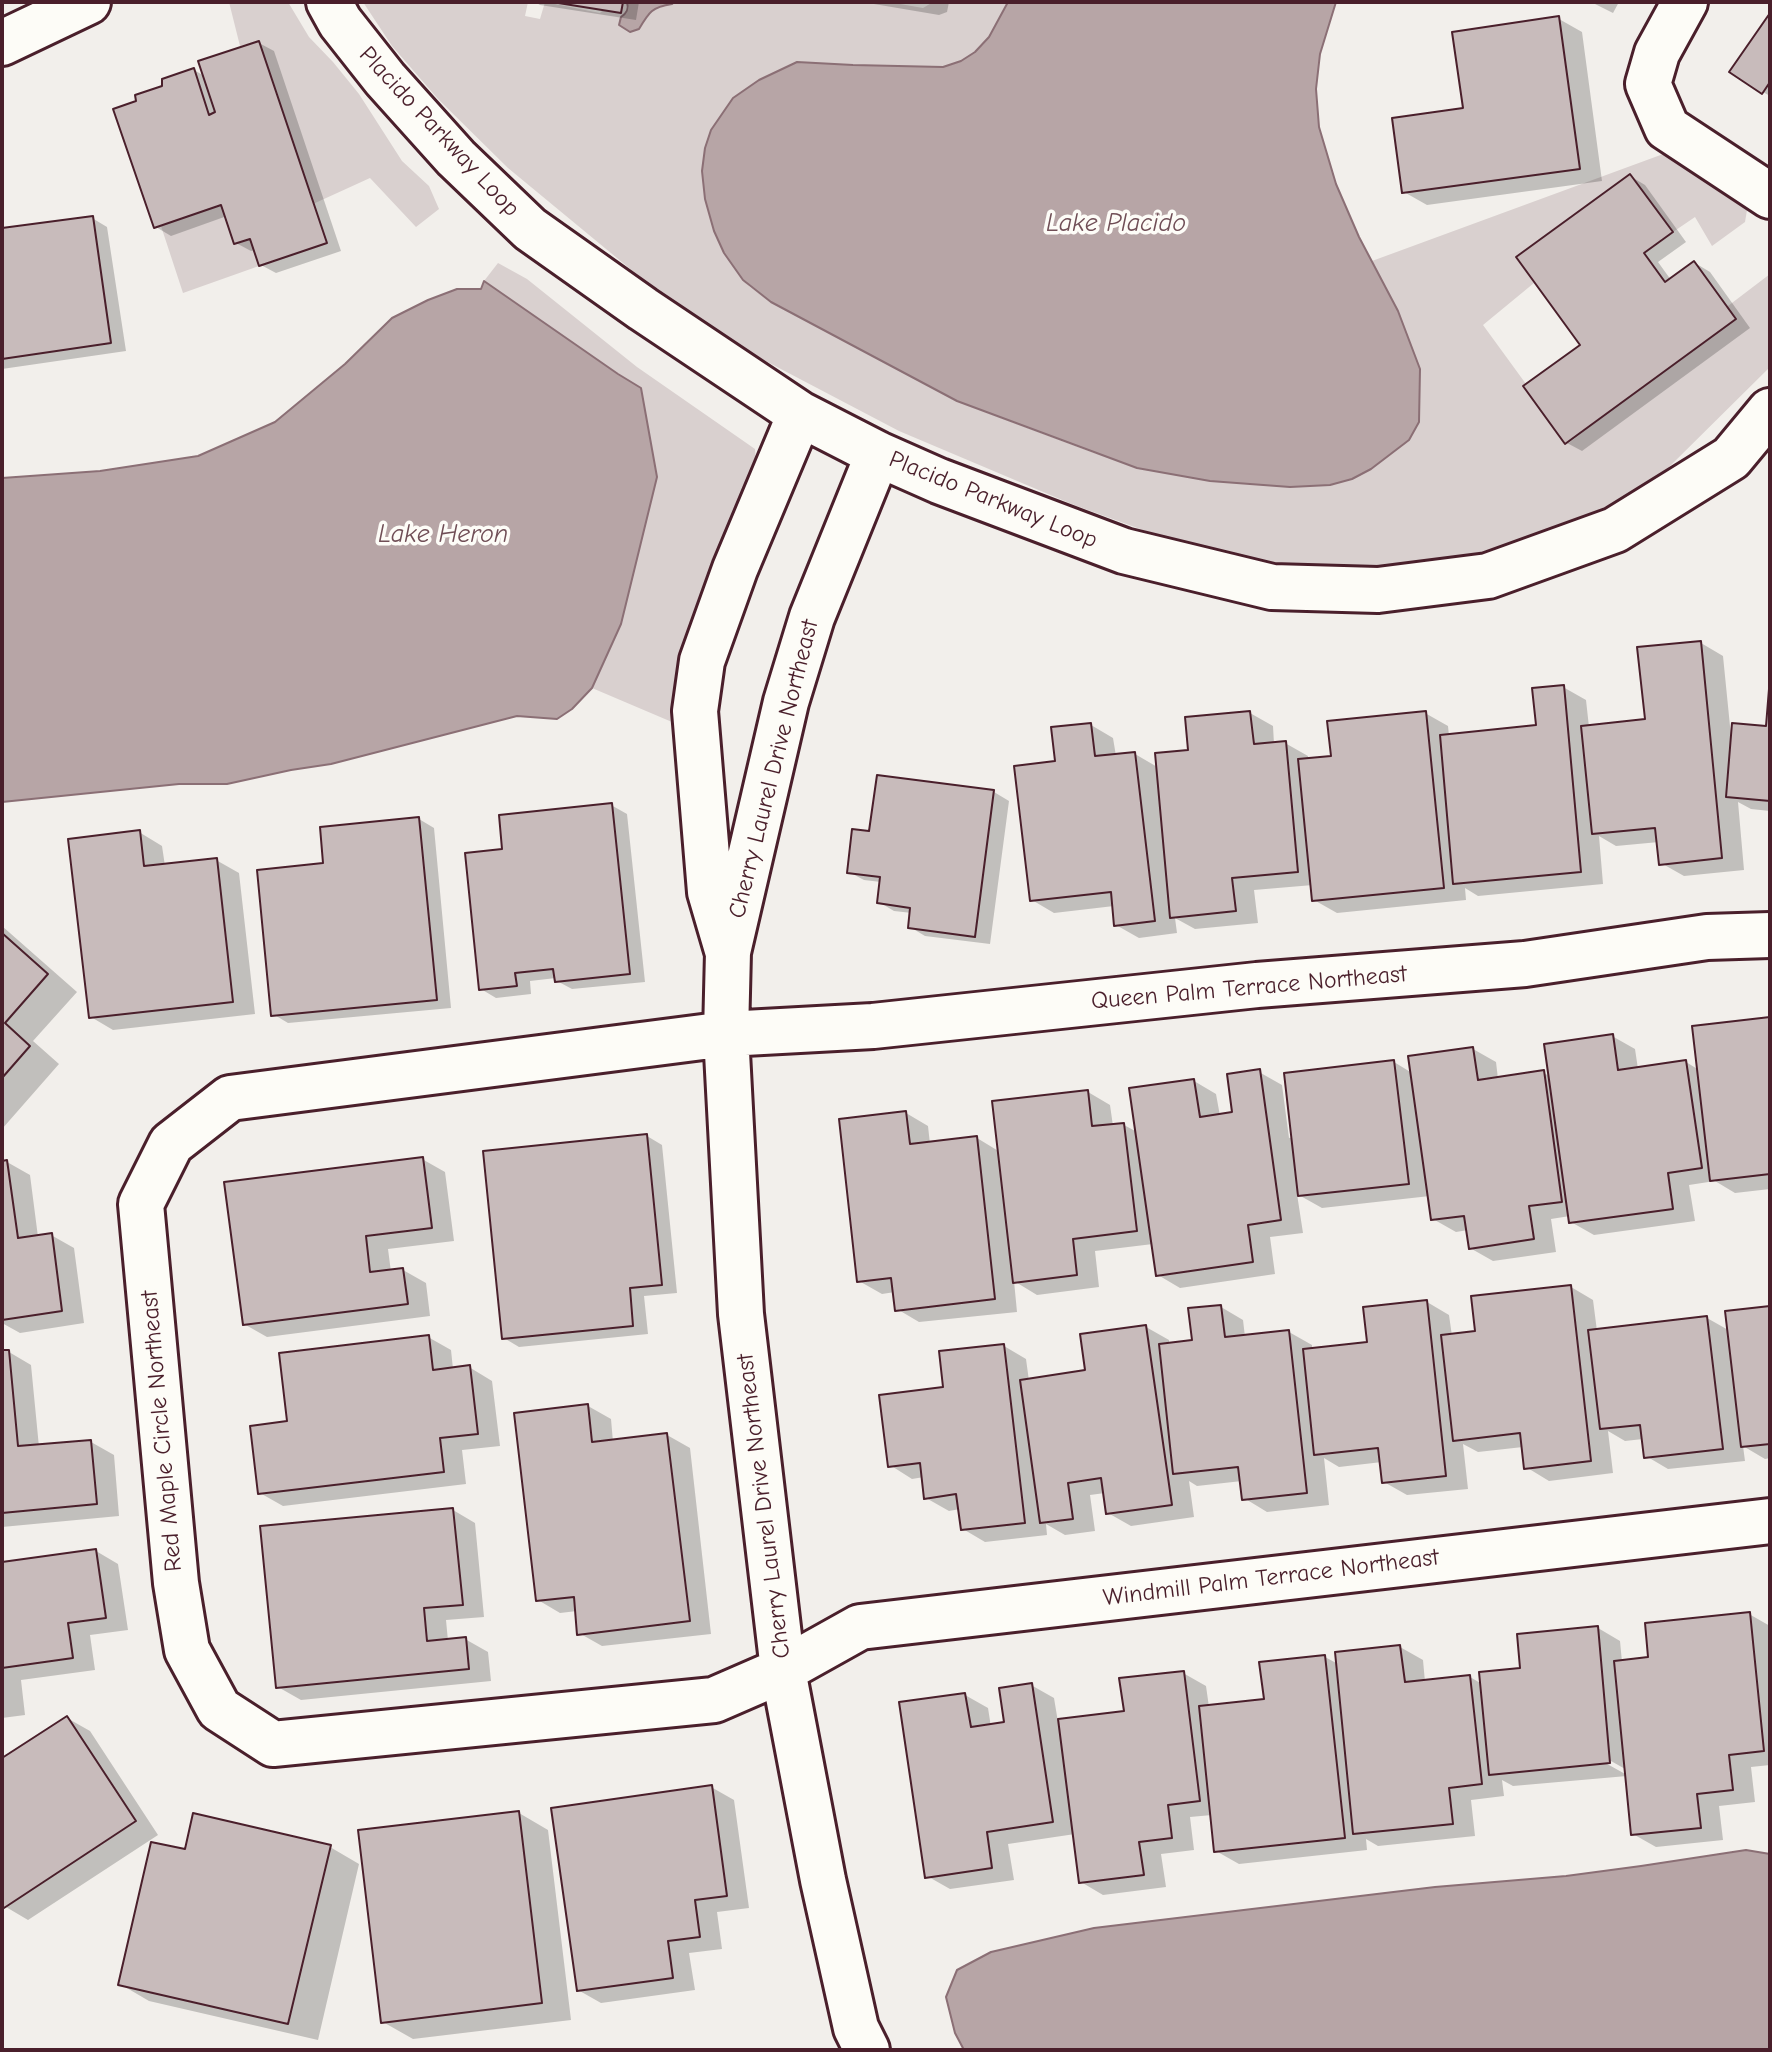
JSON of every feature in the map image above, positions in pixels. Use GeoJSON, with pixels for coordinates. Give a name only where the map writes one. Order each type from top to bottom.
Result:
{"type":"FeatureCollection","features":[{"type":"Feature","properties":{"kind":"street"},"geometry":{"type":"LineString","coordinates":[[2,43],[88,2]]}},
{"type":"Feature","properties":{"kind":"street","name":"Placido Parkway Loop"},"geometry":{"type":"LineString","coordinates":[[329,2],[340,22],[385,79],[456,158],[530,229],[643,309],[800,414],[878,454],[939,481],[1124,551],[1272,587],[1378,590],[1488,576],[1615,530],[1731,458],[1770,411]]}},
{"type":"Feature","properties":{"kind":"street"},"geometry":{"type":"LineString","coordinates":[[1685,2],[1657,53],[1648,84],[1667,128],[1770,196]]}},
{"type":"Feature","properties":{"kind":"street","name":"Cherry Laurel Drive Northeast"},"geometry":{"type":"LineString","coordinates":[[728,952],[710,892],[695,711],[702,661],[735,569],[800,414]]}},
{"type":"Feature","properties":{"kind":"street","name":"Cherry Laurel Drive Northeast"},"geometry":{"type":"LineString","coordinates":[[867,2050],[856,2028],[823,1880],[783,1670],[741,1314],[726,1034],[728,952],[786,702],[812,617],[878,454]]}},
{"type":"Feature","properties":{"kind":"street","name":"Queen Palm Terrace Northeast"},"geometry":{"type":"LineString","coordinates":[[726,1034],[873,1026],[1257,985],[1525,964],[1707,937],[1770,935]]}},
{"type":"Feature","properties":{"kind":"street","name":"Red Maple Circle Northeast"},"geometry":{"type":"LineString","coordinates":[[726,1034],[230,1098],[171,1144],[141,1204],[182,1623],[187,1650],[219,1709],[273,1744],[714,1700],[783,1670]]}},
{"type":"Feature","properties":{"kind":"street","name":"Windmill Palm Terrace Northeast"},"geometry":{"type":"LineString","coordinates":[[783,1670],[860,1627],[1770,1521]]}},
{"type":"Feature","properties":{"kind":"shaded area"},"geometry":{"type":"Polygon","coordinates":[[[229,2],[288,2],[309,37],[359,94],[402,161],[429,186],[439,209],[416,227],[370,178],[313,204],[259,41],[240,46],[229,2]]]}},
{"type":"Feature","properties":{"kind":"shaded area"},"geometry":{"type":"Polygon","coordinates":[[[363,2],[528,2],[525,16],[540,19],[545,2],[600,13],[608,2],[889,2],[923,8],[933,2],[1008,2],[989,37],[961,61],[943,67],[853,65],[702,171],[705,199],[714,231],[743,280],[771,302],[956,401],[1094,453],[1210,481],[1290,487],[1330,485],[1371,469],[1409,440],[1420,369],[1398,311],[1372,261],[1666,153],[1747,210],[1745,222],[1712,246],[1695,217],[1673,232],[1630,174],[1519,261],[1534,283],[1483,325],[1569,443],[1728,316],[1724,309],[1770,274],[1770,367],[1668,468],[1617,501],[1565,527],[1487,551],[1410,567],[1352,569],[1277,566],[1212,555],[1074,505],[899,431],[758,357],[669,301],[508,168],[438,99],[392,46],[363,2]]]}},
{"type":"Feature","properties":{"kind":"shaded area"},"geometry":{"type":"Polygon","coordinates":[[[221,205],[234,244],[250,239],[259,266],[183,293],[161,226],[221,205]]]}},
{"type":"Feature","properties":{"kind":"shaded area"},"geometry":{"type":"Polygon","coordinates":[[[498,263],[527,279],[637,367],[755,449],[756,462],[679,725],[592,688],[621,624],[657,477],[641,388],[484,281],[498,263]]]}},
{"type":"Feature","properties":{"kind":"water"},"geometry":{"type":"Polygon","coordinates":[[[627,2],[674,2],[655,9],[639,29],[630,32],[619,25],[627,11],[627,2]]]}},
{"type":"Feature","properties":{"kind":"water","name":"Lake Placido"},"geometry":{"type":"Polygon","coordinates":[[[1008,2],[1336,2],[1320,54],[1316,89],[1319,127],[1336,184],[1359,237],[1398,311],[1420,369],[1419,422],[1409,440],[1371,469],[1352,479],[1330,485],[1290,487],[1210,481],[1137,468],[957,401],[771,302],[743,280],[724,253],[714,231],[705,199],[702,171],[711,130],[733,98],[759,80],[797,62],[943,67],[961,61],[989,37],[1008,2]]]}},
{"type":"Feature","properties":{"kind":"water","name":"Lake Heron"},"geometry":{"type":"Polygon","coordinates":[[[484,281],[641,388],[657,477],[621,624],[592,688],[572,709],[557,719],[517,716],[331,764],[227,784],[179,784],[2,802],[2,478],[100,471],[198,456],[275,422],[345,364],[392,318],[457,289],[481,289],[484,281]]]}},
{"type":"Feature","properties":{"kind":"water"},"geometry":{"type":"Polygon","coordinates":[[[1746,1850],[1770,1854],[1770,2050],[964,2050],[955,2033],[946,1997],[957,1970],[991,1952],[1094,1928],[1435,1887],[1566,1876],[1746,1850]]]}},
{"type":"Feature","properties":{"kind":"building"},"geometry":{"type":"Polygon","coordinates":[[[552,2],[623,2],[621,13],[552,2]]]}},
{"type":"Feature","properties":{"kind":"building"},"geometry":{"type":"Polygon","coordinates":[[[1770,13],[1770,82],[1762,94],[1729,72],[1770,13]]]}},
{"type":"Feature","properties":{"kind":"building"},"geometry":{"type":"Polygon","coordinates":[[[1559,16],[1580,169],[1402,193],[1392,118],[1463,108],[1452,32],[1559,16]]]}},
{"type":"Feature","properties":{"kind":"building"},"geometry":{"type":"Polygon","coordinates":[[[259,41],[327,243],[259,266],[250,239],[234,244],[221,205],[154,228],[113,109],[136,101],[135,95],[162,86],[162,79],[194,68],[209,115],[215,112],[198,61],[259,41]]]}},
{"type":"Feature","properties":{"kind":"building"},"geometry":{"type":"Polygon","coordinates":[[[1630,174],[1673,232],[1644,253],[1665,282],[1694,261],[1736,319],[1565,444],[1523,386],[1580,345],[1516,257],[1630,174]]]}},
{"type":"Feature","properties":{"kind":"building"},"geometry":{"type":"Polygon","coordinates":[[[93,216],[111,343],[2,359],[2,228],[93,216]]]}},
{"type":"Feature","properties":{"kind":"building"},"geometry":{"type":"Polygon","coordinates":[[[1701,641],[1722,858],[1659,865],[1655,828],[1592,834],[1581,726],[1645,719],[1637,647],[1701,641]]]}},
{"type":"Feature","properties":{"kind":"building"},"geometry":{"type":"Polygon","coordinates":[[[1564,685],[1581,872],[1453,884],[1440,735],[1536,725],[1532,688],[1564,685]]]}},
{"type":"Feature","properties":{"kind":"building"},"geometry":{"type":"Polygon","coordinates":[[[1769,689],[1770,801],[1726,797],[1732,723],[1766,726],[1769,689]]]}},
{"type":"Feature","properties":{"kind":"building"},"geometry":{"type":"Polygon","coordinates":[[[1250,711],[1254,744],[1286,741],[1298,872],[1232,878],[1236,911],[1170,918],[1155,753],[1188,750],[1185,717],[1250,711]]]}},
{"type":"Feature","properties":{"kind":"building"},"geometry":{"type":"Polygon","coordinates":[[[1426,711],[1444,888],[1312,901],[1298,759],[1331,756],[1327,721],[1426,711]]]}},
{"type":"Feature","properties":{"kind":"building"},"geometry":{"type":"Polygon","coordinates":[[[1091,723],[1095,756],[1135,752],[1155,921],[1114,926],[1111,892],[1030,901],[1014,766],[1055,761],[1051,727],[1091,723]]]}},
{"type":"Feature","properties":{"kind":"building"},"geometry":{"type":"Polygon","coordinates":[[[877,775],[994,790],[975,937],[908,928],[910,908],[877,903],[880,877],[847,873],[852,829],[869,831],[877,775]]]}},
{"type":"Feature","properties":{"kind":"building"},"geometry":{"type":"Polygon","coordinates":[[[612,803],[630,974],[555,982],[553,969],[515,973],[517,986],[479,990],[465,853],[502,849],[499,815],[612,803]]]}},
{"type":"Feature","properties":{"kind":"building"},"geometry":{"type":"Polygon","coordinates":[[[419,817],[437,1000],[271,1016],[257,870],[323,863],[320,827],[419,817]]]}},
{"type":"Feature","properties":{"kind":"building"},"geometry":{"type":"Polygon","coordinates":[[[140,830],[144,866],[217,858],[233,1002],[89,1018],[68,839],[140,830]]]}},
{"type":"Feature","properties":{"kind":"building"},"geometry":{"type":"Polygon","coordinates":[[[2,933],[48,974],[5,1023],[30,1046],[2,1078],[2,933]]]}},
{"type":"Feature","properties":{"kind":"building"},"geometry":{"type":"Polygon","coordinates":[[[1770,1017],[1770,1174],[1710,1181],[1692,1026],[1770,1017]]]}},
{"type":"Feature","properties":{"kind":"building"},"geometry":{"type":"Polygon","coordinates":[[[1613,1034],[1618,1070],[1686,1060],[1702,1168],[1668,1173],[1673,1209],[1569,1223],[1544,1044],[1613,1034]]]}},
{"type":"Feature","properties":{"kind":"building"},"geometry":{"type":"Polygon","coordinates":[[[1473,1047],[1478,1080],[1544,1070],[1562,1202],[1529,1206],[1534,1239],[1469,1249],[1464,1216],[1431,1220],[1408,1056],[1473,1047]]]}},
{"type":"Feature","properties":{"kind":"building"},"geometry":{"type":"Polygon","coordinates":[[[1394,1060],[1409,1184],[1298,1196],[1284,1073],[1394,1060]]]}},
{"type":"Feature","properties":{"kind":"building"},"geometry":{"type":"Polygon","coordinates":[[[1260,1069],[1281,1220],[1248,1225],[1253,1262],[1156,1276],[1129,1088],[1194,1079],[1200,1117],[1232,1112],[1227,1074],[1260,1069]]]}},
{"type":"Feature","properties":{"kind":"building"},"geometry":{"type":"Polygon","coordinates":[[[1088,1090],[1092,1126],[1124,1123],[1137,1231],[1073,1239],[1077,1275],[1013,1283],[992,1101],[1088,1090]]]}},
{"type":"Feature","properties":{"kind":"building"},"geometry":{"type":"Polygon","coordinates":[[[906,1111],[910,1144],[977,1136],[995,1299],[895,1311],[891,1278],[857,1282],[839,1119],[906,1111]]]}},
{"type":"Feature","properties":{"kind":"building"},"geometry":{"type":"Polygon","coordinates":[[[647,1134],[662,1285],[630,1288],[633,1326],[502,1339],[483,1151],[647,1134]]]}},
{"type":"Feature","properties":{"kind":"building"},"geometry":{"type":"Polygon","coordinates":[[[423,1157],[432,1228],[366,1236],[370,1272],[403,1268],[408,1304],[243,1325],[224,1182],[423,1157]]]}},
{"type":"Feature","properties":{"kind":"building"},"geometry":{"type":"Polygon","coordinates":[[[7,1160],[18,1238],[52,1233],[62,1311],[2,1320],[2,1161],[7,1160]]]}},
{"type":"Feature","properties":{"kind":"building"},"geometry":{"type":"Polygon","coordinates":[[[1571,1285],[1591,1461],[1524,1469],[1520,1433],[1453,1441],[1441,1335],[1475,1331],[1471,1296],[1571,1285]]]}},
{"type":"Feature","properties":{"kind":"building"},"geometry":{"type":"Polygon","coordinates":[[[1427,1300],[1446,1476],[1382,1483],[1378,1448],[1314,1455],[1303,1349],[1367,1342],[1363,1307],[1427,1300]]]}},
{"type":"Feature","properties":{"kind":"building"},"geometry":{"type":"Polygon","coordinates":[[[1221,1305],[1225,1337],[1289,1330],[1307,1493],[1242,1500],[1238,1467],[1173,1474],[1159,1344],[1192,1340],[1188,1308],[1221,1305]]]}},
{"type":"Feature","properties":{"kind":"building"},"geometry":{"type":"Polygon","coordinates":[[[1770,1306],[1770,1444],[1741,1447],[1725,1311],[1770,1306]]]}},
{"type":"Feature","properties":{"kind":"building"},"geometry":{"type":"Polygon","coordinates":[[[1707,1316],[1723,1449],[1644,1458],[1640,1425],[1600,1429],[1588,1330],[1707,1316]]]}},
{"type":"Feature","properties":{"kind":"building"},"geometry":{"type":"Polygon","coordinates":[[[1146,1325],[1172,1505],[1106,1514],[1101,1478],[1068,1483],[1073,1519],[1040,1523],[1020,1380],[1085,1370],[1080,1334],[1146,1325]]]}},
{"type":"Feature","properties":{"kind":"building"},"geometry":{"type":"Polygon","coordinates":[[[429,1335],[433,1370],[470,1365],[478,1434],[440,1438],[444,1472],[258,1494],[250,1426],[287,1421],[279,1353],[429,1335]]]}},
{"type":"Feature","properties":{"kind":"building"},"geometry":{"type":"Polygon","coordinates":[[[1004,1344],[1025,1523],[961,1530],[956,1494],[924,1499],[920,1463],[888,1467],[879,1395],[943,1387],[939,1351],[1004,1344]]]}},
{"type":"Feature","properties":{"kind":"building"},"geometry":{"type":"Polygon","coordinates":[[[2,1350],[9,1350],[18,1446],[91,1440],[97,1504],[2,1513],[2,1350]]]}},
{"type":"Feature","properties":{"kind":"building"},"geometry":{"type":"Polygon","coordinates":[[[588,1404],[592,1442],[667,1433],[690,1621],[577,1635],[574,1597],[536,1601],[514,1413],[588,1404]]]}},
{"type":"Feature","properties":{"kind":"building"},"geometry":{"type":"Polygon","coordinates":[[[453,1508],[463,1605],[424,1608],[427,1641],[466,1637],[469,1669],[276,1688],[260,1526],[453,1508]]]}},
{"type":"Feature","properties":{"kind":"building"},"geometry":{"type":"Polygon","coordinates":[[[96,1549],[106,1618],[68,1623],[73,1658],[2,1668],[2,1562],[96,1549]]]}},
{"type":"Feature","properties":{"kind":"building"},"geometry":{"type":"Polygon","coordinates":[[[1750,1612],[1764,1751],[1729,1755],[1733,1790],[1697,1794],[1701,1828],[1631,1835],[1614,1661],[1648,1657],[1645,1623],[1750,1612]]]}},
{"type":"Feature","properties":{"kind":"building"},"geometry":{"type":"Polygon","coordinates":[[[1598,1626],[1610,1763],[1489,1775],[1479,1672],[1520,1668],[1517,1634],[1598,1626]]]}},
{"type":"Feature","properties":{"kind":"building"},"geometry":{"type":"Polygon","coordinates":[[[1400,1645],[1405,1682],[1470,1675],[1482,1784],[1449,1788],[1453,1824],[1353,1834],[1335,1652],[1400,1645]]]}},
{"type":"Feature","properties":{"kind":"building"},"geometry":{"type":"Polygon","coordinates":[[[1325,1655],[1345,1838],[1214,1852],[1199,1706],[1264,1699],[1259,1662],[1325,1655]]]}},
{"type":"Feature","properties":{"kind":"building"},"geometry":{"type":"Polygon","coordinates":[[[1184,1671],[1200,1801],[1168,1805],[1172,1838],[1139,1842],[1144,1875],[1079,1883],[1058,1719],[1124,1711],[1119,1678],[1184,1671]]]}},
{"type":"Feature","properties":{"kind":"building"},"geometry":{"type":"Polygon","coordinates":[[[1032,1683],[1053,1822],[987,1832],[992,1868],[925,1878],[899,1702],[965,1693],[971,1727],[1004,1722],[999,1688],[1032,1683]]]}},
{"type":"Feature","properties":{"kind":"building"},"geometry":{"type":"Polygon","coordinates":[[[67,1716],[136,1821],[4,1908],[2,1758],[67,1716]]]}},
{"type":"Feature","properties":{"kind":"building"},"geometry":{"type":"Polygon","coordinates":[[[712,1785],[727,1896],[695,1900],[700,1937],[668,1941],[673,1978],[577,1991],[551,1808],[712,1785]]]}},
{"type":"Feature","properties":{"kind":"building"},"geometry":{"type":"Polygon","coordinates":[[[519,1811],[542,2003],[381,2023],[358,1830],[519,1811]]]}},
{"type":"Feature","properties":{"kind":"building"},"geometry":{"type":"Polygon","coordinates":[[[193,1813],[331,1845],[288,2024],[118,1985],[151,1842],[185,1849],[193,1813]]]}}]}
